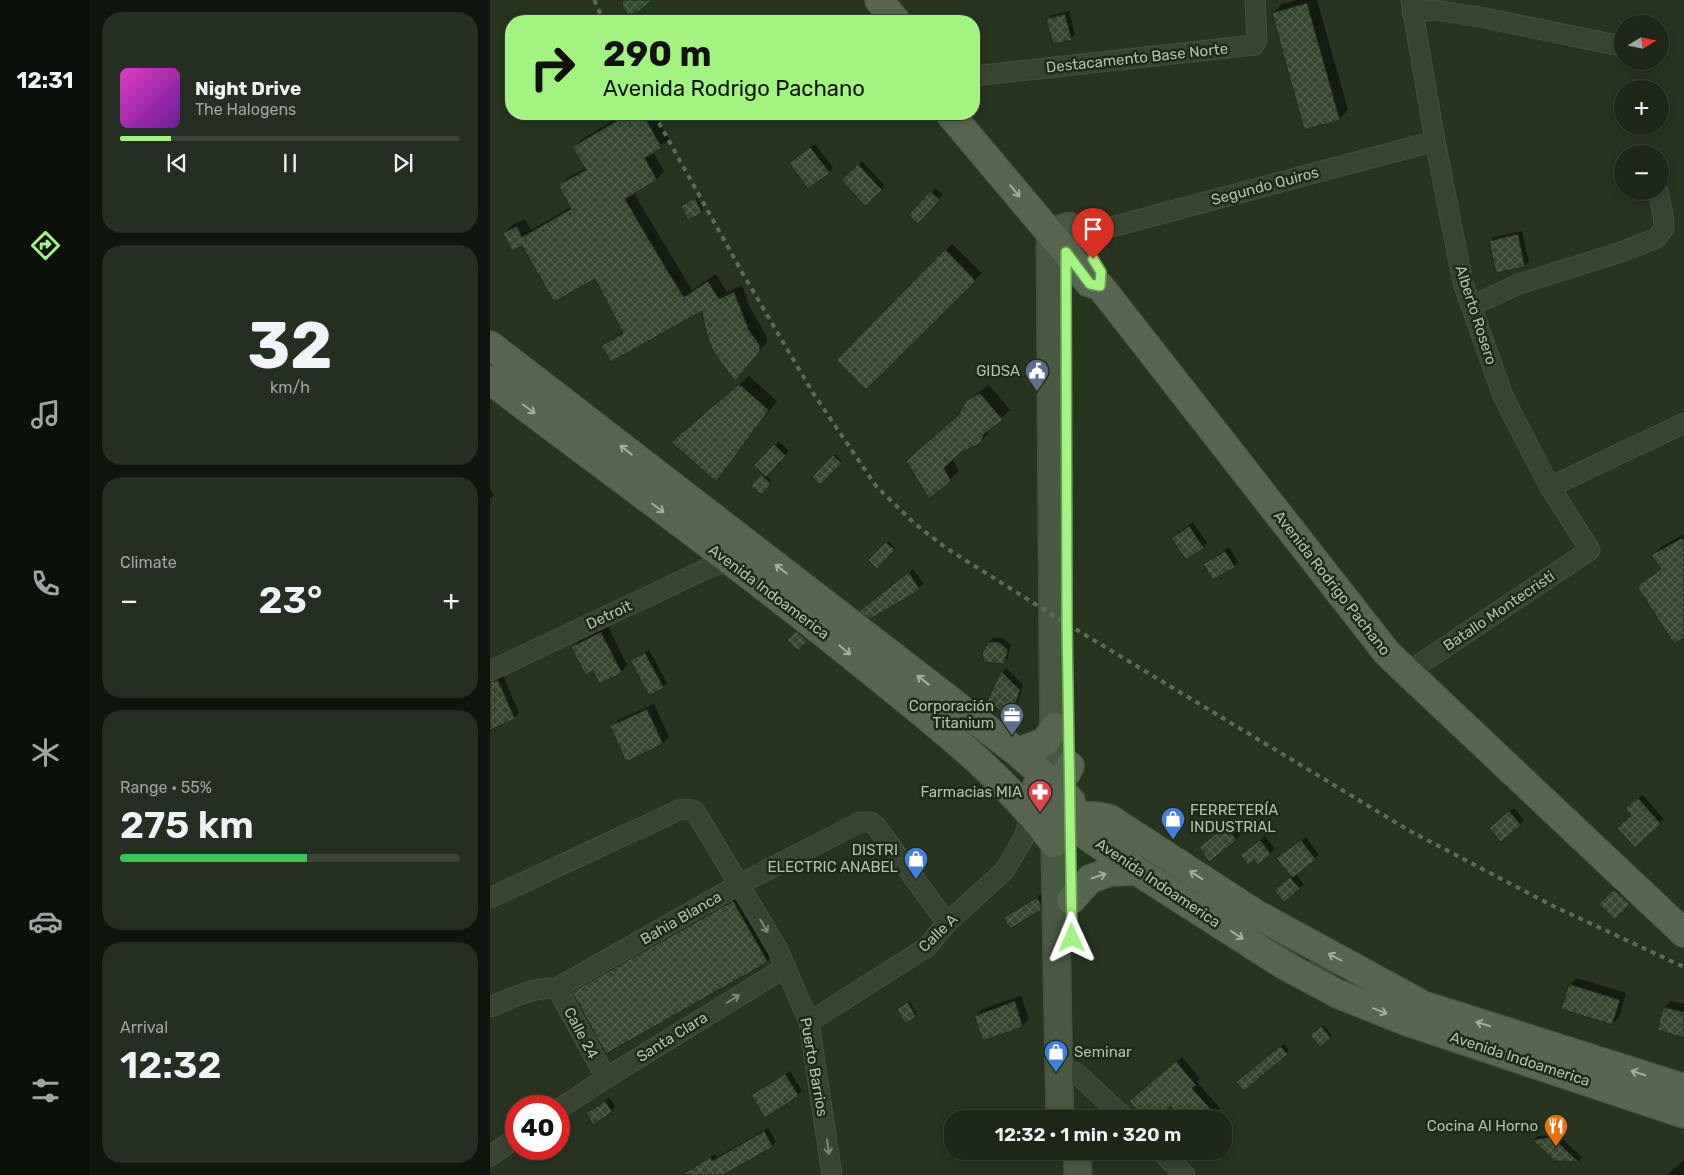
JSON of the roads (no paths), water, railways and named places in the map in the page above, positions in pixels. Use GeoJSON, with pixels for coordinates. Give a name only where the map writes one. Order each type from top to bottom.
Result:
{"type":"FeatureCollection","features":[{"type":"Feature","properties":{"kind":"main road"},"geometry":{"type":"LineString","coordinates":[[862,0],[873,15]]}},
{"type":"Feature","properties":{"kind":"main road"},"geometry":{"type":"LineString","coordinates":[[879,0],[891,15]]}},
{"type":"Feature","properties":{"kind":"main road","name":"Avenida Rodrigo Pachano"},"geometry":{"type":"LineString","coordinates":[[956,120],[1073,237]]}},
{"type":"Feature","properties":{"kind":"main road","name":"Avenida Rodrigo Pachano"},"geometry":{"type":"LineString","coordinates":[[976,120],[1101,272],[1100,286],[1387,654],[1684,933]]}},
{"type":"Feature","properties":{"kind":"main road","name":"Avenida Indoamerica"},"geometry":{"type":"LineString","coordinates":[[490,345],[1017,752],[1057,806],[1137,871],[1284,965],[1338,994],[1408,1022],[1684,1114]]}},
{"type":"Feature","properties":{"kind":"main road","name":"Avenida Indoamerica"},"geometry":{"type":"LineString","coordinates":[[490,380],[822,631],[941,728],[987,771],[1057,806],[1082,815],[1110,819],[1256,914],[1423,1005],[1684,1088]]}},
{"type":"Feature","properties":{"kind":"main road"},"geometry":{"type":"LineString","coordinates":[[1017,752],[1045,742],[1055,728]]}},
{"type":"Feature","properties":{"kind":"main road"},"geometry":{"type":"LineString","coordinates":[[1057,806],[1091,799],[1110,819]]}},
{"type":"Feature","properties":{"kind":"main road"},"geometry":{"type":"LineString","coordinates":[[1071,900],[1090,879],[1110,872],[1137,871]]}},
{"type":"Feature","properties":{"kind":"street","name":"Destacamento Base Norte"},"geometry":{"type":"LineString","coordinates":[[980,75],[1254,45],[1257,40],[1255,0]]}},
{"type":"Feature","properties":{"kind":"street"},"geometry":{"type":"LineString","coordinates":[[1412,6],[1485,18],[1614,45]]}},
{"type":"Feature","properties":{"kind":"street","name":"Alberto Rosero"},"geometry":{"type":"LineString","coordinates":[[1412,6],[1435,142],[1463,283],[1502,393],[1550,487],[1590,550]]}},
{"type":"Feature","properties":{"kind":"street","name":"Segundo Quiros"},"geometry":{"type":"LineString","coordinates":[[1073,237],[1435,142]]}},
{"type":"Feature","properties":{"kind":"street"},"geometry":{"type":"LineString","coordinates":[[1471,306],[1519,284],[1621,252],[1657,238],[1664,228],[1660,200]]}},
{"type":"Feature","properties":{"kind":"street"},"geometry":{"type":"LineString","coordinates":[[1060,1110],[1057,806],[1052,614],[1073,237]]}},
{"type":"Feature","properties":{"kind":"street"},"geometry":{"type":"LineString","coordinates":[[1073,237],[1057,806],[1071,900],[1076,1110]]}},
{"type":"Feature","properties":{"kind":"street"},"geometry":{"type":"LineString","coordinates":[[1550,487],[1684,423]]}},
{"type":"Feature","properties":{"kind":"street","name":"Batallo Montecristi"},"geometry":{"type":"LineString","coordinates":[[1408,672],[1590,550]]}},
{"type":"Feature","properties":{"kind":"street","name":"Detroit"},"geometry":{"type":"LineString","coordinates":[[490,671],[708,568],[728,561]]}},
{"type":"Feature","properties":{"kind":"street","name":"Calle A"},"geometry":{"type":"LineString","coordinates":[[809,1022],[927,947],[947,923],[1004,871],[1024,838],[1057,806]]}},
{"type":"Feature","properties":{"kind":"street","name":"Puerto Barrios"},"geometry":{"type":"LineString","coordinates":[[490,898],[679,810],[695,810],[740,884],[786,967],[809,1022],[832,1175]]}},
{"type":"Feature","properties":{"kind":"street","name":"Bahia Blanca"},"geometry":{"type":"LineString","coordinates":[[490,1007],[528,992],[543,988],[557,988],[740,884],[860,822],[870,822],[876,826],[947,923]]}},
{"type":"Feature","properties":{"kind":"street","name":"Santa Clara"},"geometry":{"type":"LineString","coordinates":[[570,1102],[786,967]]}},
{"type":"Feature","properties":{"kind":"street","name":"Calle 24"},"geometry":{"type":"LineString","coordinates":[[557,988],[606,1078]]}},
{"type":"Feature","properties":{"kind":"street"},"geometry":{"type":"LineString","coordinates":[[1075,1072],[1116,1110]]}},
{"type":"Feature","properties":{"kind":"street"},"geometry":{"type":"LineString","coordinates":[[490,1156],[505,1146]]}},
{"type":"Feature","properties":{"kind":"street"},"geometry":{"type":"LineString","coordinates":[[1061,1160],[1062,1175]]}},
{"type":"Feature","properties":{"kind":"street"},"geometry":{"type":"LineString","coordinates":[[1077,1160],[1078,1175]]}},
{"type":"Feature","properties":{"kind":"street"},"geometry":{"type":"LineString","coordinates":[[1169,1160],[1185,1175]]}},
{"type":"Feature","properties":{"kind":"tunnel"},"geometry":{"type":"LineString","coordinates":[[1094,826],[1186,884]]}},
{"type":"Feature","properties":{"kind":"tunnel"},"geometry":{"type":"LineString","coordinates":[[1274,938],[1390,1006]]}},
{"type":"Feature","properties":{"kind":"railway"},"geometry":{"type":"LineString","coordinates":[[594,0],[601,15]]}},
{"type":"Feature","properties":{"kind":"railway"},"geometry":{"type":"LineString","coordinates":[[657,120],[743,274],[813,393],[876,486],[914,523],[946,548],[1067,624],[1410,831],[1553,906],[1684,967]]}},
{"type":"Feature","properties":{"kind":"place","name":"GIDSA"},"geometry":{"type":"Point","coordinates":[1037,392]}},
{"type":"Feature","properties":{"kind":"place","name":"Corporación Titanium"},"geometry":{"type":"Point","coordinates":[1012,736]}},
{"type":"Feature","properties":{"kind":"place","name":"Farmacias MIA"},"geometry":{"type":"Point","coordinates":[1040,813]}},
{"type":"Feature","properties":{"kind":"place","name":"FERRETERÍA INDUSTRIAL"},"geometry":{"type":"Point","coordinates":[1173,840]}},
{"type":"Feature","properties":{"kind":"place","name":"DISTRI ELECTRIC ANABEL"},"geometry":{"type":"Point","coordinates":[916,880]}},
{"type":"Feature","properties":{"kind":"place","name":"Seminar"},"geometry":{"type":"Point","coordinates":[1056,1073]}},
{"type":"Feature","properties":{"kind":"place","name":"Cocina Al Horno"},"geometry":{"type":"Point","coordinates":[1556,1147]}}]}
